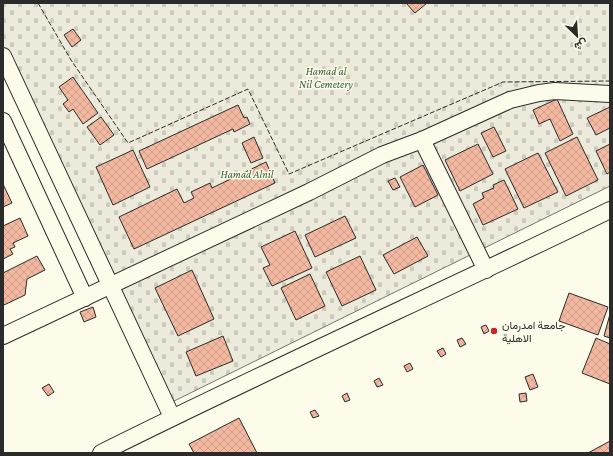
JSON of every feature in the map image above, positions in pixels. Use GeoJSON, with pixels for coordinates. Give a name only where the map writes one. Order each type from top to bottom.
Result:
{"type":"FeatureCollection","features":[{"type":"Feature","properties":{"kind":"street"},"geometry":{"type":"LineString","coordinates":[[3,56],[172,418]]}},
{"type":"Feature","properties":{"kind":"street"},"geometry":{"type":"LineString","coordinates":[[3,336],[309,192],[382,155],[422,140],[500,105],[522,97],[555,91],[610,94]]}},
{"type":"Feature","properties":{"kind":"street"},"geometry":{"type":"LineString","coordinates":[[3,121],[84,298]]}},
{"type":"Feature","properties":{"kind":"street"},"geometry":{"type":"LineString","coordinates":[[422,140],[486,270]]}},
{"type":"Feature","properties":{"kind":"street"},"geometry":{"type":"LineString","coordinates":[[101,453],[610,210]]}},
{"type":"Feature","properties":{"kind":"green space","name":"Hamad Alnil"},"geometry":{"type":"Polygon","coordinates":[[[3,3],[610,3],[610,186],[168,404],[3,67],[3,3]]]}},
{"type":"Feature","properties":{"kind":"building"},"geometry":{"type":"Polygon","coordinates":[[[406,3],[427,3],[415,13],[406,3]]]}},
{"type":"Feature","properties":{"kind":"building"},"geometry":{"type":"Polygon","coordinates":[[[73,29],[81,40],[72,47],[64,35],[73,29]]]}},
{"type":"Feature","properties":{"kind":"building"},"geometry":{"type":"Polygon","coordinates":[[[73,77],[98,113],[83,124],[73,109],[69,112],[63,104],[68,100],[59,87],[73,77]]]}},
{"type":"Feature","properties":{"kind":"building"},"geometry":{"type":"Polygon","coordinates":[[[557,99],[573,134],[560,141],[550,119],[539,124],[533,110],[557,99]]]}},
{"type":"Feature","properties":{"kind":"building"},"geometry":{"type":"Polygon","coordinates":[[[238,105],[244,118],[247,117],[250,124],[234,132],[233,129],[147,169],[139,151],[238,105]]]}},
{"type":"Feature","properties":{"kind":"building"},"geometry":{"type":"Polygon","coordinates":[[[610,107],[610,128],[596,135],[587,118],[610,107]]]}},
{"type":"Feature","properties":{"kind":"building"},"geometry":{"type":"Polygon","coordinates":[[[101,117],[114,135],[100,145],[87,127],[101,117]]]}},
{"type":"Feature","properties":{"kind":"building"},"geometry":{"type":"Polygon","coordinates":[[[494,127],[506,151],[493,157],[481,133],[494,127]]]}},
{"type":"Feature","properties":{"kind":"building"},"geometry":{"type":"Polygon","coordinates":[[[254,137],[263,158],[251,163],[242,143],[254,137]]]}},
{"type":"Feature","properties":{"kind":"building"},"geometry":{"type":"Polygon","coordinates":[[[577,137],[598,180],[566,196],[545,153],[577,137]]]}},
{"type":"Feature","properties":{"kind":"building"},"geometry":{"type":"Polygon","coordinates":[[[478,144],[493,174],[460,191],[445,160],[478,144]]]}},
{"type":"Feature","properties":{"kind":"building"},"geometry":{"type":"Polygon","coordinates":[[[610,144],[610,172],[607,174],[596,151],[610,144]]]}},
{"type":"Feature","properties":{"kind":"building"},"geometry":{"type":"Polygon","coordinates":[[[133,150],[150,187],[113,205],[96,167],[133,150]]]}},
{"type":"Feature","properties":{"kind":"building"},"geometry":{"type":"Polygon","coordinates":[[[538,153],[558,192],[524,208],[505,169],[538,153]]]}},
{"type":"Feature","properties":{"kind":"building"},"geometry":{"type":"Polygon","coordinates":[[[266,162],[275,183],[134,249],[119,217],[177,189],[184,203],[194,198],[191,192],[210,183],[212,188],[266,162]]]}},
{"type":"Feature","properties":{"kind":"building"},"geometry":{"type":"Polygon","coordinates":[[[423,165],[438,195],[415,207],[400,177],[423,165]]]}},
{"type":"Feature","properties":{"kind":"building"},"geometry":{"type":"Polygon","coordinates":[[[395,178],[400,187],[393,190],[388,181],[395,178]]]}},
{"type":"Feature","properties":{"kind":"building"},"geometry":{"type":"Polygon","coordinates":[[[504,180],[518,209],[483,225],[473,204],[484,198],[482,193],[494,188],[493,185],[504,180]]]}},
{"type":"Feature","properties":{"kind":"building"},"geometry":{"type":"Polygon","coordinates":[[[3,184],[12,203],[3,207],[3,184]]]}},
{"type":"Feature","properties":{"kind":"building"},"geometry":{"type":"Polygon","coordinates":[[[345,216],[356,238],[315,257],[305,235],[345,216]]]}},
{"type":"Feature","properties":{"kind":"building"},"geometry":{"type":"Polygon","coordinates":[[[20,218],[28,236],[13,243],[15,247],[10,249],[13,254],[3,259],[3,226],[20,218]]]}},
{"type":"Feature","properties":{"kind":"building"},"geometry":{"type":"Polygon","coordinates":[[[295,231],[312,268],[272,286],[263,268],[270,265],[261,247],[295,231]]]}},
{"type":"Feature","properties":{"kind":"building"},"geometry":{"type":"Polygon","coordinates":[[[417,237],[428,256],[394,274],[383,255],[417,237]]]}},
{"type":"Feature","properties":{"kind":"building"},"geometry":{"type":"Polygon","coordinates":[[[37,256],[45,270],[27,279],[25,295],[4,305],[3,273],[37,256]]]}},
{"type":"Feature","properties":{"kind":"building"},"geometry":{"type":"Polygon","coordinates":[[[360,256],[376,290],[342,306],[326,272],[360,256]]]}},
{"type":"Feature","properties":{"kind":"building"},"geometry":{"type":"Polygon","coordinates":[[[192,270],[214,319],[178,336],[155,288],[192,270]]]}},
{"type":"Feature","properties":{"kind":"building"},"geometry":{"type":"Polygon","coordinates":[[[310,274],[325,306],[296,320],[281,288],[310,274]]]}},
{"type":"Feature","properties":{"kind":"building"},"geometry":{"type":"Polygon","coordinates":[[[569,293],[608,307],[598,335],[559,321],[569,293]]]}},
{"type":"Feature","properties":{"kind":"building"},"geometry":{"type":"Polygon","coordinates":[[[93,307],[96,317],[84,322],[80,312],[93,307]]]}},
{"type":"Feature","properties":{"kind":"building"},"geometry":{"type":"Polygon","coordinates":[[[610,314],[610,338],[604,336],[610,314]]]}},
{"type":"Feature","properties":{"kind":"building"},"geometry":{"type":"Polygon","coordinates":[[[486,325],[489,331],[484,334],[481,327],[486,325]]]}},
{"type":"Feature","properties":{"kind":"building"},"geometry":{"type":"Polygon","coordinates":[[[223,336],[233,361],[196,376],[186,352],[223,336]]]}},
{"type":"Feature","properties":{"kind":"building"},"geometry":{"type":"Polygon","coordinates":[[[462,338],[466,344],[460,347],[457,340],[462,338]]]}},
{"type":"Feature","properties":{"kind":"building"},"geometry":{"type":"Polygon","coordinates":[[[596,338],[610,344],[610,384],[582,373],[596,338]]]}},
{"type":"Feature","properties":{"kind":"building"},"geometry":{"type":"Polygon","coordinates":[[[443,348],[446,354],[441,357],[437,351],[443,348]]]}},
{"type":"Feature","properties":{"kind":"building"},"geometry":{"type":"Polygon","coordinates":[[[410,363],[413,369],[407,372],[404,366],[410,363]]]}},
{"type":"Feature","properties":{"kind":"building"},"geometry":{"type":"Polygon","coordinates":[[[533,374],[538,387],[530,390],[525,377],[533,374]]]}},
{"type":"Feature","properties":{"kind":"building"},"geometry":{"type":"Polygon","coordinates":[[[379,378],[383,385],[377,387],[374,381],[379,378]]]}},
{"type":"Feature","properties":{"kind":"building"},"geometry":{"type":"Polygon","coordinates":[[[49,384],[54,392],[48,396],[42,388],[49,384]]]}},
{"type":"Feature","properties":{"kind":"building"},"geometry":{"type":"Polygon","coordinates":[[[347,393],[350,400],[345,402],[342,396],[347,393]]]}},
{"type":"Feature","properties":{"kind":"building"},"geometry":{"type":"Polygon","coordinates":[[[526,393],[527,401],[520,402],[519,394],[526,393]]]}},
{"type":"Feature","properties":{"kind":"building"},"geometry":{"type":"Polygon","coordinates":[[[315,410],[319,416],[313,418],[310,412],[315,410]]]}},
{"type":"Feature","properties":{"kind":"building"},"geometry":{"type":"Polygon","coordinates":[[[239,418],[257,453],[194,453],[189,444],[239,418]]]}},
{"type":"Feature","properties":{"kind":"building"},"geometry":{"type":"Polygon","coordinates":[[[610,441],[610,453],[588,453],[610,441]]]}},
{"type":"Feature","properties":{"kind":"fence"},"geometry":{"type":"LineString","coordinates":[[38,3],[71,60],[128,143],[248,89],[289,174],[503,82],[610,81]]}},
{"type":"Feature","properties":{"kind":"place","name":"جامعة امدرمان الاهلية"},"geometry":{"type":"Point","coordinates":[494,331]}},
{"type":"Feature","properties":{"kind":"park label","name":"Hamad al Nil Cemetery"},"geometry":{"type":"Point","coordinates":[326,77]}}]}
